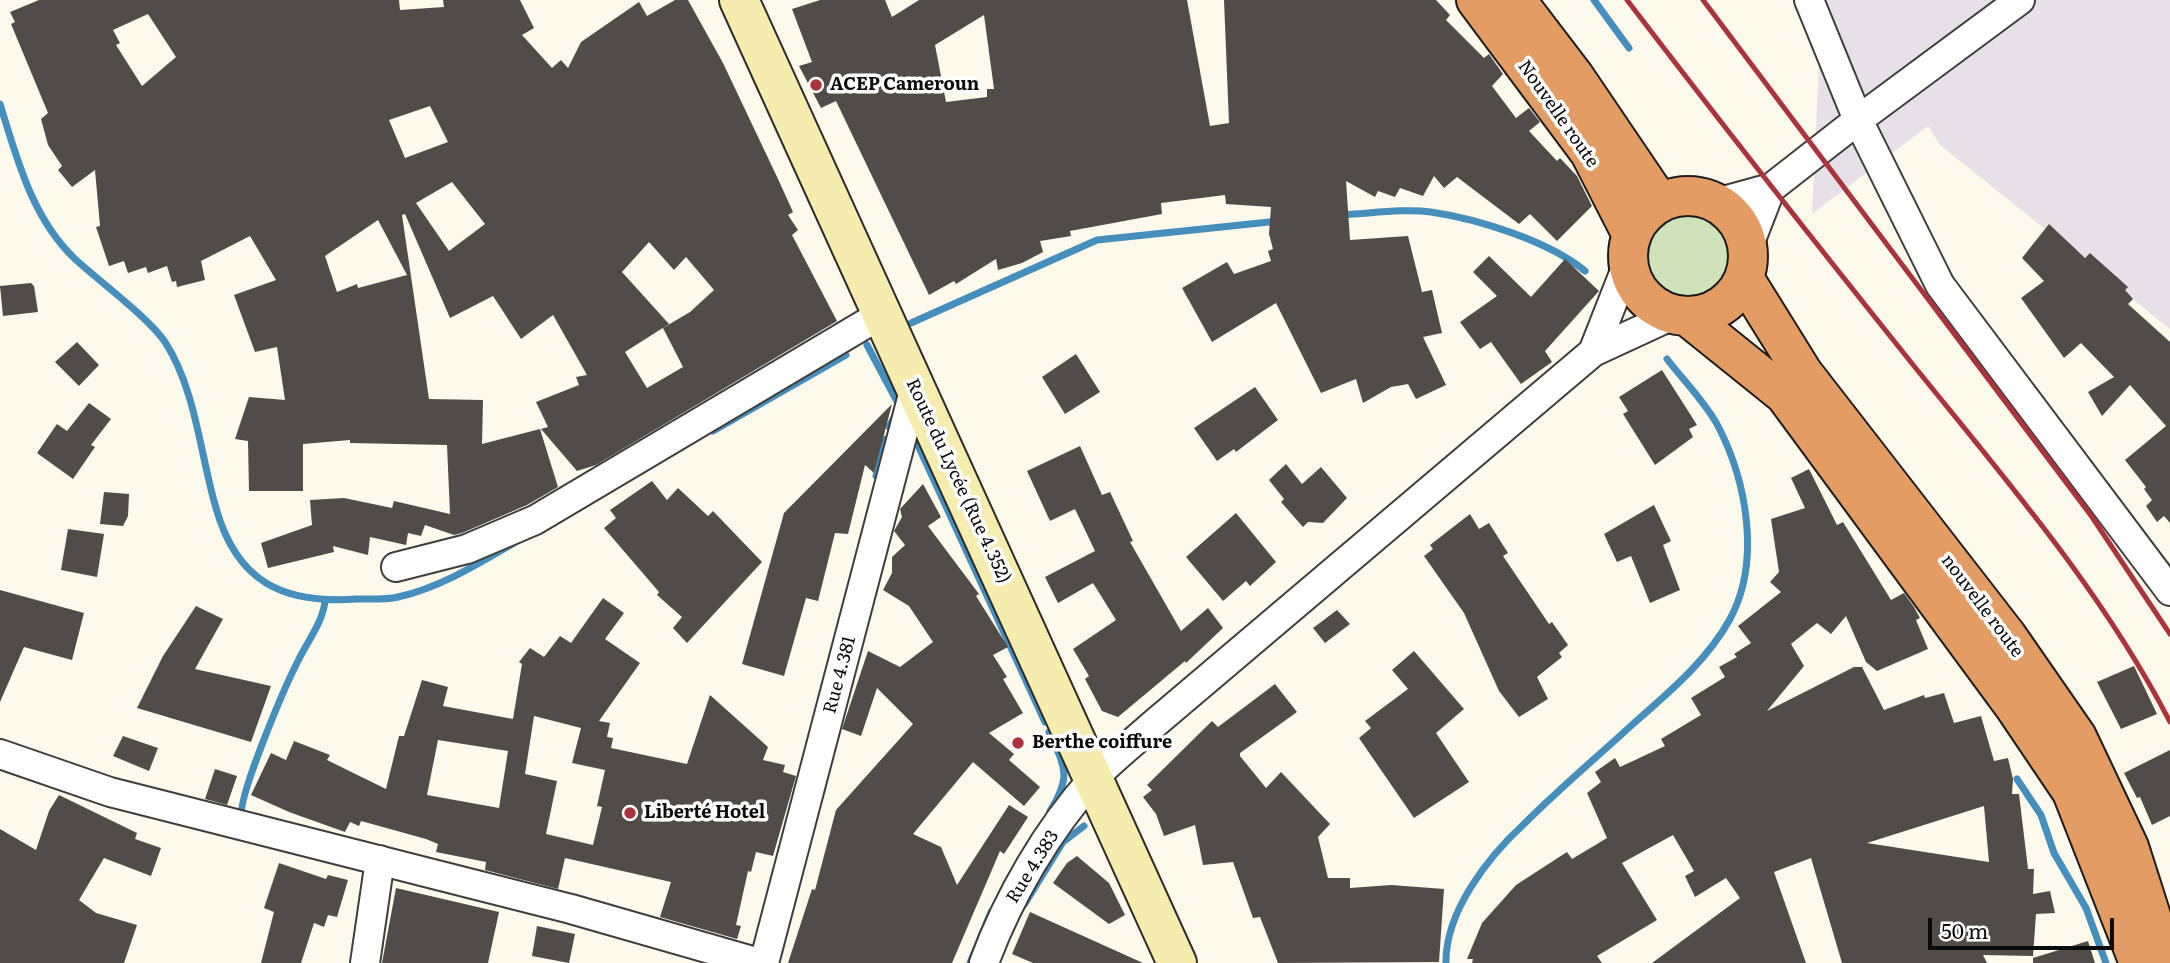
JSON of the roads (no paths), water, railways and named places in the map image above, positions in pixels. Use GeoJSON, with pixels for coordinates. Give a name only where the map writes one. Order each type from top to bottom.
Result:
{"type":"FeatureCollection","features":[{"type":"Feature","properties":{"kind":"highway","name":"Nouvelle route"},"geometry":{"type":"LineString","coordinates":[[1476,0],[1590,153],[1630,249]]}},
{"type":"Feature","properties":{"kind":"highway","name":"Nouvelle route"},"geometry":{"type":"LineString","coordinates":[[1516,0],[1574,76],[1660,203]]}},
{"type":"Feature","properties":{"kind":"highway"},"geometry":{"type":"LineString","coordinates":[[1688,197],[1716,204],[1737,223],[1745,264],[1728,302],[1702,315],[1681,316],[1660,309],[1638,290],[1630,249],[1648,211],[1660,203],[1688,197]]}},
{"type":"Feature","properties":{"kind":"highway","name":"nouvelle route"},"geometry":{"type":"LineString","coordinates":[[1745,264],[1803,373],[2007,636],[2077,737],[2129,847],[2166,963]]}},
{"type":"Feature","properties":{"kind":"highway","name":"nouvelle route"},"geometry":{"type":"LineString","coordinates":[[1681,316],[1785,395],[2014,706],[2072,792],[2140,963]]}},
{"type":"Feature","properties":{"kind":"main road","name":"Route du Lycée (Rue 4.352)"},"geometry":{"type":"LineString","coordinates":[[739,0],[1177,963]]}},
{"type":"Feature","properties":{"kind":"street"},"geometry":{"type":"LineString","coordinates":[[1809,0],[1857,120],[1940,285],[2170,591]]}},
{"type":"Feature","properties":{"kind":"street"},"geometry":{"type":"LineString","coordinates":[[1716,204],[1770,188],[2020,0]]}},
{"type":"Feature","properties":{"kind":"street"},"geometry":{"type":"LineString","coordinates":[[1745,264],[1770,188]]}},
{"type":"Feature","properties":{"kind":"street"},"geometry":{"type":"LineString","coordinates":[[1593,352],[1630,249]]}},
{"type":"Feature","properties":{"kind":"street"},"geometry":{"type":"LineString","coordinates":[[396,567],[467,549],[534,520],[882,314]]}},
{"type":"Feature","properties":{"kind":"street"},"geometry":{"type":"LineString","coordinates":[[1593,352],[1681,316]]}},
{"type":"Feature","properties":{"kind":"street","name":"Rue 4.383"},"geometry":{"type":"LineString","coordinates":[[984,963],[998,924],[1040,851],[1094,779],[1154,724],[1593,352]]}},
{"type":"Feature","properties":{"kind":"street","name":"Rue 4.381"},"geometry":{"type":"LineString","coordinates":[[762,963],[915,387]]}},
{"type":"Feature","properties":{"kind":"street"},"geometry":{"type":"LineString","coordinates":[[0,754],[110,792],[572,909],[762,963]]}},
{"type":"Feature","properties":{"kind":"street"},"geometry":{"type":"LineString","coordinates":[[365,963],[380,860]]}},
{"type":"Feature","properties":{"kind":"waterway"},"geometry":{"type":"LineString","coordinates":[[1594,0],[1629,48]]}},
{"type":"Feature","properties":{"kind":"waterway"},"geometry":{"type":"LineString","coordinates":[[0,104],[28,187],[60,243],[136,311],[165,342],[191,401],[210,487],[225,534],[237,555],[251,571],[267,584],[307,597],[330,600],[388,599],[443,581],[514,543]]}},
{"type":"Feature","properties":{"kind":"waterway"},"geometry":{"type":"LineString","coordinates":[[1339,215],[1408,211],[1450,215],[1533,241],[1585,271]]}},
{"type":"Feature","properties":{"kind":"waterway"},"geometry":{"type":"LineString","coordinates":[[911,323],[1097,240],[1279,221]]}},
{"type":"Feature","properties":{"kind":"waterway"},"geometry":{"type":"LineString","coordinates":[[867,345],[900,407],[889,427]]}},
{"type":"Feature","properties":{"kind":"waterway"},"geometry":{"type":"LineString","coordinates":[[713,431],[846,355]]}},
{"type":"Feature","properties":{"kind":"waterway"},"geometry":{"type":"LineString","coordinates":[[1446,963],[1453,924],[1461,905],[1496,852],[1551,798],[1686,676],[1721,634],[1740,597],[1747,548],[1743,497],[1736,472],[1713,417],[1667,359]]}},
{"type":"Feature","properties":{"kind":"waterway"},"geometry":{"type":"LineString","coordinates":[[876,476],[886,439]]}},
{"type":"Feature","properties":{"kind":"waterway"},"geometry":{"type":"LineString","coordinates":[[916,441],[1045,722]]}},
{"type":"Feature","properties":{"kind":"waterway"},"geometry":{"type":"LineString","coordinates":[[242,818],[246,790],[263,741],[292,673],[318,624],[325,601]]}},
{"type":"Feature","properties":{"kind":"waterway"},"geometry":{"type":"LineString","coordinates":[[1049,732],[1064,772],[1061,789],[1050,811]]}},
{"type":"Feature","properties":{"kind":"waterway"},"geometry":{"type":"LineString","coordinates":[[2017,779],[2041,815],[2054,853],[2086,908],[2106,963]]}},
{"type":"Feature","properties":{"kind":"waterway"},"geometry":{"type":"LineString","coordinates":[[1024,905],[1063,842],[1084,826]]}},
{"type":"Feature","properties":{"kind":"waterway"},"geometry":{"type":"LineString","coordinates":[[970,963],[991,912]]}},
{"type":"Feature","properties":{"kind":"railway"},"geometry":{"type":"LineString","coordinates":[[1627,0],[1805,229],[2018,494],[2115,628],[2170,722]]}},
{"type":"Feature","properties":{"kind":"railway"},"geometry":{"type":"LineString","coordinates":[[1703,0],[2092,517],[2170,634]]}},
{"type":"Feature","properties":{"kind":"place","name":"ACEP Cameroun"},"geometry":{"type":"Point","coordinates":[816,85]}},
{"type":"Feature","properties":{"kind":"place","name":"Berthe coiffure"},"geometry":{"type":"Point","coordinates":[1018,743]}},
{"type":"Feature","properties":{"kind":"place","name":"Liberté Hotel"},"geometry":{"type":"Point","coordinates":[630,813]}}]}
